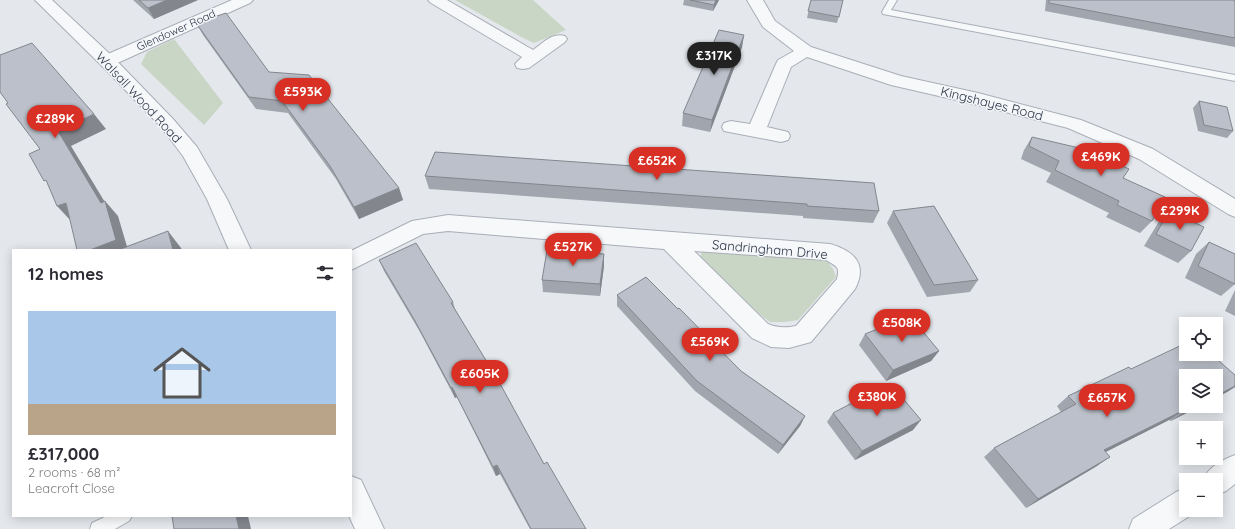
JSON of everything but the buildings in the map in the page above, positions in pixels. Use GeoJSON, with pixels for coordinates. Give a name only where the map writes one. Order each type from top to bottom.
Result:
{"type":"FeatureCollection","features":[{"type":"Feature","properties":{"kind":"street","name":"Walsall Wood Road"},"geometry":{"type":"LineString","coordinates":[[43,0],[107,61],[167,123],[190,152],[217,199],[240,249]]}},
{"type":"Feature","properties":{"kind":"street","name":"Glendower Road"},"geometry":{"type":"LineString","coordinates":[[107,61],[245,0]]}},
{"type":"Feature","properties":{"kind":"street"},"geometry":{"type":"LineString","coordinates":[[436,0],[528,60],[559,39]]}},
{"type":"Feature","properties":{"kind":"street","name":"Kingshayes Road"},"geometry":{"type":"LineString","coordinates":[[755,0],[769,24],[805,51],[897,80],[1074,124],[1146,154],[1232,203]]}},
{"type":"Feature","properties":{"kind":"street"},"geometry":{"type":"LineString","coordinates":[[756,131],[784,64],[805,51]]}},
{"type":"Feature","properties":{"kind":"street"},"geometry":{"type":"LineString","coordinates":[[731,127],[781,136]]}},
{"type":"Feature","properties":{"kind":"street","name":"Sandringham Drive"},"geometry":{"type":"LineString","coordinates":[[352,260],[419,227],[443,224],[830,252],[846,262],[850,270],[846,283],[803,335],[789,338],[771,337],[760,330],[670,241]]}},
{"type":"Feature","properties":{"kind":"street"},"geometry":{"type":"LineString","coordinates":[[1223,476],[1235,468]]}},
{"type":"Feature","properties":{"kind":"street"},"geometry":{"type":"LineString","coordinates":[[352,492],[370,529]]}},
{"type":"Feature","properties":{"kind":"street"},"geometry":{"type":"LineString","coordinates":[[1153,527],[1179,507]]}},
{"type":"Feature","properties":{"kind":"lane"},"geometry":{"type":"LineString","coordinates":[[893,0],[886,12],[1235,78]]}},
{"type":"Feature","properties":{"kind":"lane"},"geometry":{"type":"LineString","coordinates":[[98,529],[122,517]]}},
{"type":"Feature","properties":{"kind":"green space"},"geometry":{"type":"Polygon","coordinates":[[[455,0],[533,0],[566,30],[534,43],[455,0]]]}},
{"type":"Feature","properties":{"kind":"green space"},"geometry":{"type":"Polygon","coordinates":[[[174,39],[223,103],[204,125],[141,64],[147,52],[174,39]]]}},
{"type":"Feature","properties":{"kind":"green space"},"geometry":{"type":"Polygon","coordinates":[[[702,250],[826,259],[833,269],[836,277],[798,320],[770,322],[758,313],[700,259],[702,250]]]}}]}
